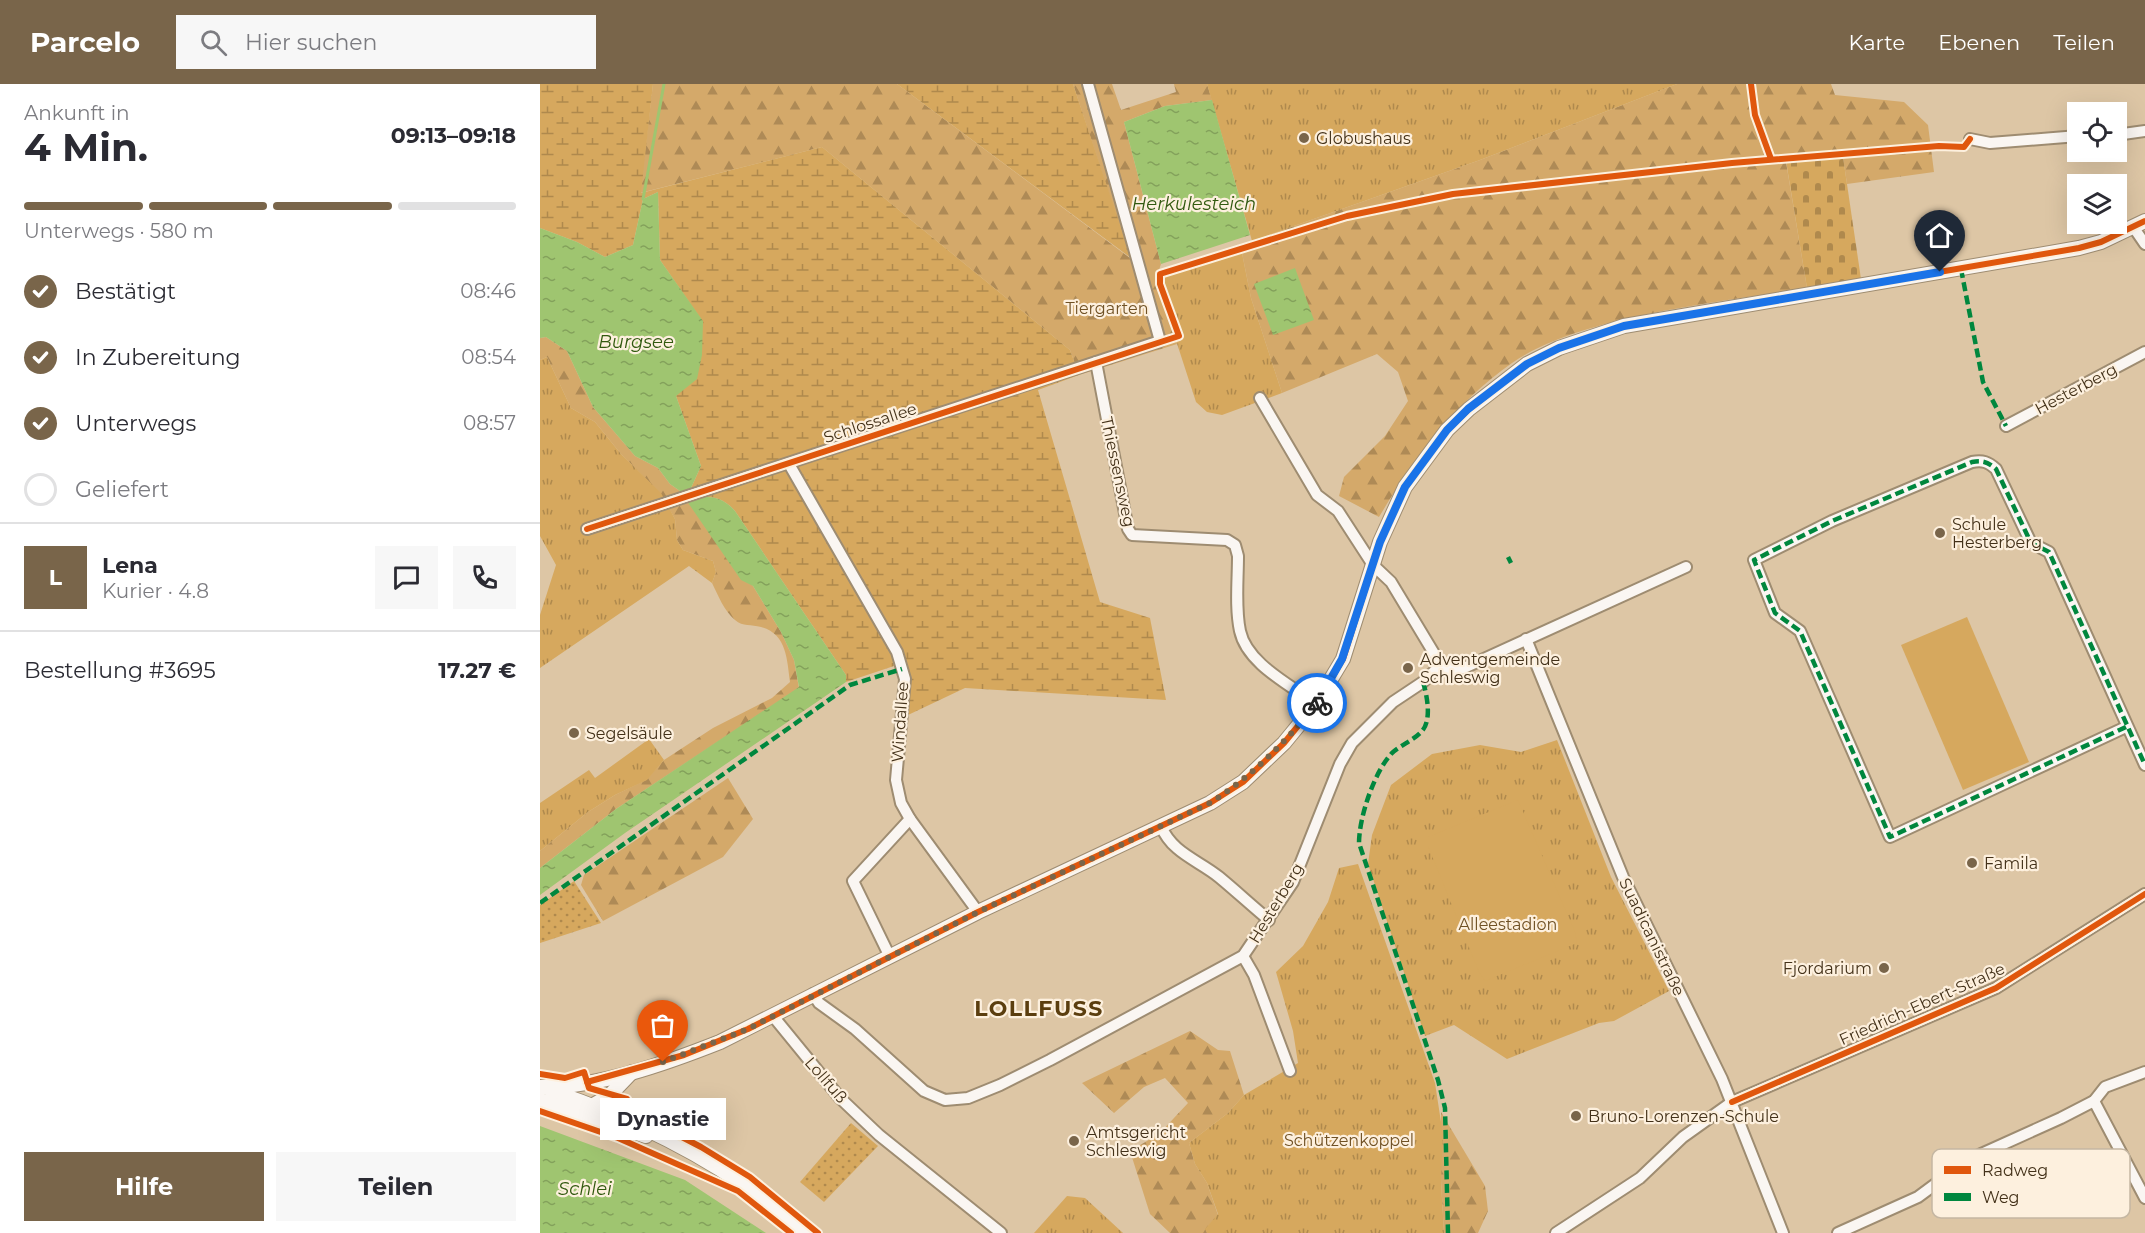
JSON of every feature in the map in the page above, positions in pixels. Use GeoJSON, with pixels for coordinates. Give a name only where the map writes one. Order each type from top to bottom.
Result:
{"type":"FeatureCollection","features":[{"type":"Feature","properties":{"kind":"street","name":"Schlossallee"},"geometry":{"type":"LineString","coordinates":[[587,529],[1160,341],[1088,84]]}},
{"type":"Feature","properties":{"kind":"street"},"geometry":{"type":"LineString","coordinates":[[2127,133],[2145,131]]}},
{"type":"Feature","properties":{"kind":"street"},"geometry":{"type":"LineString","coordinates":[[1970,139],[1990,143],[2067,137]]}},
{"type":"Feature","properties":{"kind":"street"},"geometry":{"type":"LineString","coordinates":[[540,1087],[564,1087],[693,1052],[773,1016],[978,912],[1210,803],[1243,782],[1284,743],[1316,704],[1342,659],[1380,542],[1405,487],[1447,430],[1468,409],[1516,373],[1559,348],[1624,326],[2057,252],[2101,242],[2140,225],[2145,244]]}},
{"type":"Feature","properties":{"kind":"street","name":"Hesterberg"},"geometry":{"type":"LineString","coordinates":[[2006,426],[2145,352]]}},
{"type":"Feature","properties":{"kind":"street","name":"Thiessensweg"},"geometry":{"type":"LineString","coordinates":[[1096,362],[1128,529],[1132,535],[1227,540],[1235,545],[1238,556],[1240,630],[1245,644],[1253,656],[1316,704]]}},
{"type":"Feature","properties":{"kind":"street"},"geometry":{"type":"LineString","coordinates":[[1260,398],[1317,495],[1338,511],[1373,565],[1391,582],[1441,664],[1451,670],[1464,668],[1686,567]]}},
{"type":"Feature","properties":{"kind":"street"},"geometry":{"type":"LineString","coordinates":[[2126,727],[1890,837],[1800,631],[1775,613],[1754,560],[1832,521],[1972,462],[1983,460],[1989,463],[1996,469],[2031,543],[2049,552],[2145,765]]}},
{"type":"Feature","properties":{"kind":"street","name":"Windallee"},"geometry":{"type":"LineString","coordinates":[[789,464],[897,652],[905,679],[896,780],[901,803],[910,819],[978,912]]}},
{"type":"Feature","properties":{"kind":"street","name":"Suadicanistraße"},"geometry":{"type":"LineString","coordinates":[[1526,639],[1623,877],[1732,1102],[1783,1233]]}},
{"type":"Feature","properties":{"kind":"street","name":"Hesterberg"},"geometry":{"type":"LineString","coordinates":[[813,994],[819,1003],[855,1029],[924,1090],[945,1100],[957,1101],[1000,1085],[1243,956],[1293,882],[1340,764],[1352,743],[1393,702],[1423,682],[1441,664]]}},
{"type":"Feature","properties":{"kind":"street"},"geometry":{"type":"LineString","coordinates":[[890,957],[853,881],[910,819]]}},
{"type":"Feature","properties":{"kind":"street"},"geometry":{"type":"LineString","coordinates":[[1161,826],[1169,843],[1175,849],[1219,877],[1269,920]]}},
{"type":"Feature","properties":{"kind":"street","name":"Friedrich-Ebert-Straße"},"geometry":{"type":"LineString","coordinates":[[1556,1233],[1640,1178],[1683,1137],[1732,1102],[1996,988],[2145,894]]}},
{"type":"Feature","properties":{"kind":"street"},"geometry":{"type":"LineString","coordinates":[[1243,956],[1254,975],[1290,1071]]}},
{"type":"Feature","properties":{"kind":"street","name":"Lollfuß"},"geometry":{"type":"LineString","coordinates":[[773,1016],[840,1098],[879,1135],[1000,1233]]}},
{"type":"Feature","properties":{"kind":"street"},"geometry":{"type":"LineString","coordinates":[[570,1111],[595,1106],[609,1096],[633,1070]]}},
{"type":"Feature","properties":{"kind":"street"},"geometry":{"type":"LineString","coordinates":[[1991,1149],[2094,1101],[2105,1088],[2145,1072]]}},
{"type":"Feature","properties":{"kind":"street"},"geometry":{"type":"LineString","coordinates":[[540,1087],[628,1119],[674,1144],[746,1185],[806,1233]]}},
{"type":"Feature","properties":{"kind":"street"},"geometry":{"type":"LineString","coordinates":[[609,1096],[628,1119]]}},
{"type":"Feature","properties":{"kind":"street"},"geometry":{"type":"LineString","coordinates":[[540,1100],[674,1144]]}},
{"type":"Feature","properties":{"kind":"street"},"geometry":{"type":"LineString","coordinates":[[2094,1101],[2119,1149]]}},
{"type":"Feature","properties":{"kind":"street"},"geometry":{"type":"LineString","coordinates":[[2130,1169],[2145,1198]]}},
{"type":"Feature","properties":{"kind":"street"},"geometry":{"type":"LineString","coordinates":[[1838,1233],[1918,1197],[1932,1187]]}},
{"type":"Feature","properties":{"kind":"green space"},"geometry":{"type":"Polygon","coordinates":[[[540,84],[653,84],[641,193],[822,147],[1070,350],[1079,375],[1038,390],[1100,602],[1150,618],[1166,700],[965,688],[908,715],[910,675],[894,666],[846,682],[846,675],[735,511],[716,498],[694,497],[691,488],[701,466],[676,396],[703,322],[660,260],[658,192],[643,199],[633,245],[605,257],[577,242],[540,228],[540,84]]]}},
{"type":"Feature","properties":{"kind":"green space","name":"Tiergarten"},"geometry":{"type":"Polygon","coordinates":[[[653,84],[897,84],[1130,258],[1073,84],[1112,84],[1121,110],[1176,92],[1174,84],[1207,84],[1212,100],[1165,106],[1124,122],[1161,264],[1156,279],[1177,344],[1079,375],[1070,350],[822,147],[640,193],[653,84]]]}},
{"type":"Feature","properties":{"kind":"green space"},"geometry":{"type":"Polygon","coordinates":[[[897,84],[1073,84],[1131,258],[897,84]]]}},
{"type":"Feature","properties":{"kind":"green space"},"geometry":{"type":"Polygon","coordinates":[[[1207,84],[1677,84],[1480,160],[1252,241],[1207,84]]]}},
{"type":"Feature","properties":{"kind":"green space"},"geometry":{"type":"Polygon","coordinates":[[[1677,84],[1831,84],[1835,95],[1904,102],[1928,125],[1934,172],[1847,184],[1843,157],[1786,162],[1807,288],[1654,313],[1576,333],[1541,347],[1512,363],[1491,379],[1454,414],[1407,473],[1379,517],[1339,496],[1344,477],[1385,436],[1408,401],[1398,372],[1377,354],[1282,393],[1251,298],[1242,253],[1252,241],[1480,160],[1677,84]]]}},
{"type":"Feature","properties":{"kind":"green space"},"geometry":{"type":"Polygon","coordinates":[[[1843,157],[1861,279],[1807,288],[1786,161],[1843,157]]]}},
{"type":"Feature","properties":{"kind":"green space"},"geometry":{"type":"Polygon","coordinates":[[[1242,253],[1251,298],[1282,393],[1222,415],[1207,412],[1196,402],[1156,279],[1242,253]]]}},
{"type":"Feature","properties":{"kind":"green space"},"geometry":{"type":"Polygon","coordinates":[[[546,337],[567,351],[593,407],[635,456],[658,468],[670,484],[680,491],[753,586],[781,632],[794,660],[799,688],[616,809],[540,868],[540,851],[588,812],[615,795],[646,780],[664,760],[713,728],[772,698],[790,682],[784,649],[776,635],[761,627],[741,624],[731,616],[712,583],[716,572],[713,561],[683,550],[677,540],[675,519],[660,493],[621,454],[595,422],[571,408],[547,357],[540,360],[540,338],[546,337]]]}},
{"type":"Feature","properties":{"kind":"green space"},"geometry":{"type":"Polygon","coordinates":[[[547,357],[571,408],[595,422],[621,454],[661,493],[675,519],[677,540],[683,550],[713,561],[716,572],[712,583],[689,566],[540,668],[540,615],[556,565],[540,536],[540,360],[547,357]]]}},
{"type":"Feature","properties":{"kind":"green space"},"geometry":{"type":"Polygon","coordinates":[[[1967,617],[2029,762],[1963,790],[1901,645],[1967,617]]]}},
{"type":"Feature","properties":{"kind":"green space"},"geometry":{"type":"Polygon","coordinates":[[[649,739],[664,760],[647,780],[615,795],[588,812],[540,851],[540,803],[589,770],[595,778],[649,739]]]}},
{"type":"Feature","properties":{"kind":"green space","name":"Alleestadion"},"geometry":{"type":"Polygon","coordinates":[[[1557,740],[1611,877],[1669,991],[1614,1021],[1599,1023],[1507,1059],[1454,1025],[1425,1036],[1368,864],[1372,835],[1391,785],[1432,754],[1480,745],[1521,752],[1557,740]]]}},
{"type":"Feature","properties":{"kind":"green space"},"geometry":{"type":"Polygon","coordinates":[[[728,778],[753,819],[723,857],[603,921],[581,885],[584,875],[728,778]]]}},
{"type":"Feature","properties":{"kind":"green space"},"geometry":{"type":"Polygon","coordinates":[[[1518,800],[1575,932],[1577,943],[1485,981],[1479,972],[1428,846],[1428,837],[1518,800]]]}},
{"type":"Feature","properties":{"kind":"green space","name":"Schützenkoppel"},"geometry":{"type":"Polygon","coordinates":[[[1358,864],[1435,1083],[1443,1135],[1441,1181],[1444,1233],[1207,1233],[1205,1229],[1218,1214],[1207,1183],[1195,1164],[1189,1143],[1228,1113],[1244,1095],[1298,1063],[1293,1031],[1276,972],[1303,946],[1328,902],[1339,868],[1358,864]]]}},
{"type":"Feature","properties":{"kind":"green space"},"geometry":{"type":"Polygon","coordinates":[[[574,881],[601,923],[540,943],[540,905],[574,881]]]}},
{"type":"Feature","properties":{"kind":"green space"},"geometry":{"type":"Polygon","coordinates":[[[1190,1031],[1218,1050],[1230,1051],[1244,1095],[1228,1113],[1189,1143],[1195,1164],[1207,1183],[1218,1215],[1206,1229],[1207,1233],[1170,1233],[1150,1214],[1130,1151],[1159,1134],[1188,1103],[1165,1078],[1144,1087],[1114,1113],[1082,1083],[1190,1031]]]}},
{"type":"Feature","properties":{"kind":"green space"},"geometry":{"type":"Polygon","coordinates":[[[1441,1112],[1485,1186],[1488,1211],[1478,1233],[1444,1233],[1441,1112]]]}},
{"type":"Feature","properties":{"kind":"green space"},"geometry":{"type":"Polygon","coordinates":[[[851,1123],[878,1146],[824,1202],[800,1182],[851,1123]]]}},
{"type":"Feature","properties":{"kind":"green space"},"geometry":{"type":"Polygon","coordinates":[[[1067,1196],[1085,1198],[1123,1233],[1034,1233],[1067,1196]]]}},
{"type":"Feature","properties":{"kind":"water","name":"Herkulesteich"},"geometry":{"type":"Polygon","coordinates":[[[1212,100],[1250,235],[1161,264],[1124,122],[1165,106],[1212,100]]]}},
{"type":"Feature","properties":{"kind":"water","name":"Burgsee"},"geometry":{"type":"Polygon","coordinates":[[[658,192],[660,260],[703,321],[702,355],[697,379],[676,396],[701,466],[691,488],[694,497],[716,498],[735,511],[846,675],[846,682],[625,833],[540,895],[540,868],[616,809],[799,687],[794,660],[781,632],[753,586],[741,580],[680,491],[670,484],[658,468],[635,456],[593,407],[567,351],[546,337],[540,338],[540,228],[577,242],[605,257],[633,245],[643,199],[658,192]]]}},
{"type":"Feature","properties":{"kind":"water"},"geometry":{"type":"Polygon","coordinates":[[[1295,268],[1314,320],[1273,335],[1254,284],[1295,268]]]}},
{"type":"Feature","properties":{"kind":"water","name":"Schlei"},"geometry":{"type":"Polygon","coordinates":[[[540,1126],[685,1180],[766,1233],[540,1233],[540,1126]]]}},
{"type":"Feature","properties":{"kind":"waterway"},"geometry":{"type":"LineString","coordinates":[[643,199],[664,84]]}},
{"type":"Feature","properties":{"kind":"marked path"},"geometry":{"type":"LineString","coordinates":[[1961,269],[1983,382],[2006,426]]}},
{"type":"Feature","properties":{"kind":"marked path"},"geometry":{"type":"LineString","coordinates":[[2126,727],[1890,837],[1800,631],[1775,613],[1754,560],[1832,521],[1972,462],[1988,463],[1996,469],[2031,543],[2049,552],[2145,765]]}},
{"type":"Feature","properties":{"kind":"marked path"},"geometry":{"type":"LineString","coordinates":[[1508,557],[1511,563]]}},
{"type":"Feature","properties":{"kind":"marked path"},"geometry":{"type":"LineString","coordinates":[[540,903],[850,685],[902,669]]}},
{"type":"Feature","properties":{"kind":"marked path"},"geometry":{"type":"LineString","coordinates":[[1423,682],[1428,707],[1427,721],[1422,731],[1392,753],[1385,761],[1365,809],[1359,843],[1438,1080],[1445,1108],[1448,1233]]}},
{"type":"Feature","properties":{"kind":"cycle path"},"geometry":{"type":"LineString","coordinates":[[1751,84],[1755,115],[1771,159]]}},
{"type":"Feature","properties":{"kind":"cycle path"},"geometry":{"type":"LineString","coordinates":[[587,529],[1179,336],[1160,284],[1160,274],[1347,216],[1453,194],[1732,163],[1939,146],[1964,147],[1970,139]]}},
{"type":"Feature","properties":{"kind":"cycle path"},"geometry":{"type":"LineString","coordinates":[[587,1082],[684,1055],[748,1029],[978,912],[1210,803],[1243,782],[1284,743],[1316,704],[1343,659],[1380,542],[1405,487],[1447,430],[1469,409],[1527,364],[1559,348],[1624,326],[2079,248],[2101,242],[2145,221]]}},
{"type":"Feature","properties":{"kind":"cycle path"},"geometry":{"type":"LineString","coordinates":[[1732,1102],[1996,988],[2145,894]]}},
{"type":"Feature","properties":{"kind":"cycle path"},"geometry":{"type":"LineString","coordinates":[[540,1074],[565,1078],[584,1072],[589,1088],[627,1099],[634,1112],[701,1147],[750,1177],[818,1233]]}},
{"type":"Feature","properties":{"kind":"cycle path"},"geometry":{"type":"LineString","coordinates":[[540,1111],[618,1138],[738,1191],[791,1233]]}},
{"type":"Feature","properties":{"kind":"way so far"},"geometry":{"type":"LineString","coordinates":[[663,1062],[720,1042],[748,1029],[978,912],[1210,803],[1243,782],[1284,743],[1317,703]]}},
{"type":"Feature","properties":{"kind":"place","name":"Globushaus"},"geometry":{"type":"Point","coordinates":[1304,138]}},
{"type":"Feature","properties":{"kind":"place","name":"Schule Hesterberg"},"geometry":{"type":"Point","coordinates":[1940,533]}},
{"type":"Feature","properties":{"kind":"place","name":"Adventgemeinde Schleswig"},"geometry":{"type":"Point","coordinates":[1408,668]}},
{"type":"Feature","properties":{"kind":"place","name":"Segelsäule"},"geometry":{"type":"Point","coordinates":[574,733]}},
{"type":"Feature","properties":{"kind":"place","name":"Famila"},"geometry":{"type":"Point","coordinates":[1972,863]}},
{"type":"Feature","properties":{"kind":"place","name":"Fjordarium"},"geometry":{"type":"Point","coordinates":[1884,968]}},
{"type":"Feature","properties":{"kind":"place","name":"Dynastie"},"geometry":{"type":"Point","coordinates":[663,1062]}},
{"type":"Feature","properties":{"kind":"place","name":"Bruno-Lorenzen-Schule"},"geometry":{"type":"Point","coordinates":[1576,1116]}},
{"type":"Feature","properties":{"kind":"place","name":"Amtsgericht Schleswig"},"geometry":{"type":"Point","coordinates":[1074,1141]}},
{"type":"Feature","properties":{"kind":"district","name":"LOLLFUSS"},"geometry":{"type":"Point","coordinates":[1039,1008]}},
{"type":"Feature","properties":{"kind":"route"},"geometry":{"type":"LineString","coordinates":[[1317,703],[1342,659],[1380,542],[1405,487],[1447,430],[1468,409],[1527,364],[1559,348],[1624,326],[1940,272]]}}]}
